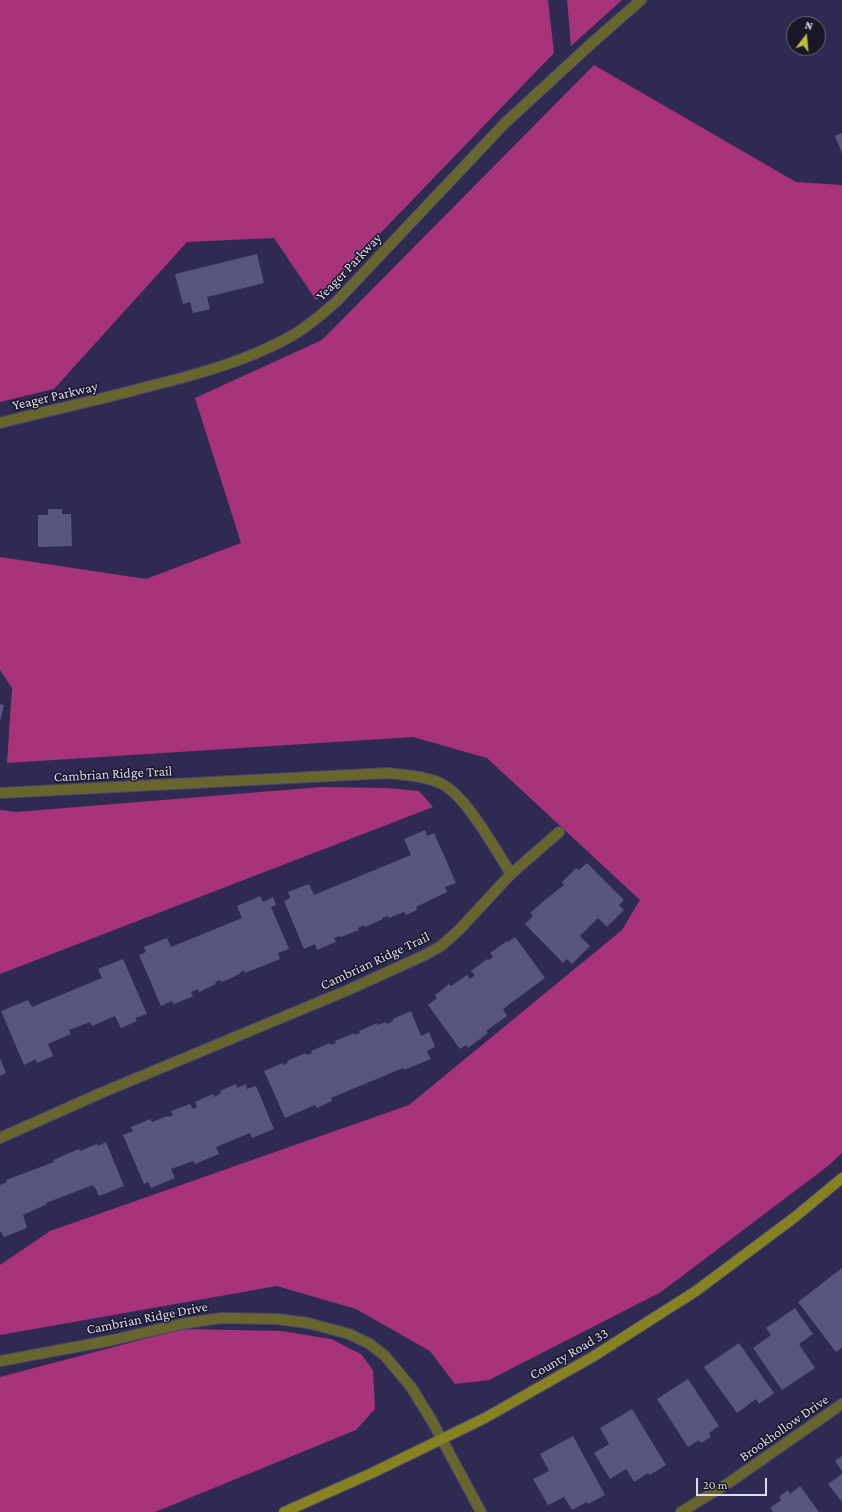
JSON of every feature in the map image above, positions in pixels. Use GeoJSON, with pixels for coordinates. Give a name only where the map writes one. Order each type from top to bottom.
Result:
{"type":"FeatureCollection","features":[{"type":"Feature","properties":{"kind":"street","name":"Yeager Parkway"},"geometry":{"type":"LineString","coordinates":[[0,423],[210,371],[264,350],[287,339],[309,325],[337,301],[505,123],[641,0]]}},
{"type":"Feature","properties":{"kind":"street","name":"Cambrian Ridge Trail"},"geometry":{"type":"LineString","coordinates":[[0,793],[388,773],[422,778],[441,784],[451,790],[463,802],[511,874],[459,930],[441,946],[425,956],[348,990],[108,1090],[0,1138]]}},
{"type":"Feature","properties":{"kind":"street"},"geometry":{"type":"LineString","coordinates":[[511,874],[559,832]]}},
{"type":"Feature","properties":{"kind":"street","name":"County Road 33"},"geometry":{"type":"LineString","coordinates":[[284,1512],[485,1418],[594,1356],[696,1291],[795,1218],[842,1178]]}},
{"type":"Feature","properties":{"kind":"street","name":"Cambrian Ridge Drive"},"geometry":{"type":"LineString","coordinates":[[0,1361],[113,1340],[181,1324],[221,1318],[277,1319],[308,1323],[349,1334],[370,1344],[386,1356],[411,1387],[432,1421],[481,1512]]}},
{"type":"Feature","properties":{"kind":"street","name":"Brookhollow Drive"},"geometry":{"type":"LineString","coordinates":[[681,1512],[730,1482],[842,1404]]}},
{"type":"Feature","properties":{"kind":"shaded area"},"geometry":{"type":"Polygon","coordinates":[[[0,0],[548,0],[554,53],[316,300],[274,238],[187,242],[54,389],[0,402],[0,0]]]}},
{"type":"Feature","properties":{"kind":"shaded area"},"geometry":{"type":"Polygon","coordinates":[[[567,0],[622,0],[571,46],[567,0]]]}},
{"type":"Feature","properties":{"kind":"shaded area"},"geometry":{"type":"Polygon","coordinates":[[[594,65],[796,182],[842,185],[842,1153],[828,1166],[661,1292],[489,1380],[455,1384],[430,1351],[356,1309],[277,1286],[0,1335],[0,1265],[50,1231],[409,1105],[622,930],[640,900],[487,758],[413,737],[7,763],[12,688],[0,670],[0,557],[146,579],[241,543],[195,398],[322,340],[594,65]]]}},
{"type":"Feature","properties":{"kind":"shaded area"},"geometry":{"type":"Polygon","coordinates":[[[322,787],[387,788],[419,791],[433,807],[0,974],[0,810],[16,812],[322,787]]]}},
{"type":"Feature","properties":{"kind":"shaded area"},"geometry":{"type":"Polygon","coordinates":[[[182,1329],[282,1331],[331,1339],[361,1354],[373,1370],[375,1409],[356,1430],[155,1512],[0,1512],[0,1377],[182,1329]]]}},
{"type":"Feature","properties":{"kind":"building"},"geometry":{"type":"Polygon","coordinates":[[[842,133],[842,153],[835,136],[842,133]]]}},
{"type":"Feature","properties":{"kind":"building"},"geometry":{"type":"Polygon","coordinates":[[[257,254],[264,283],[207,297],[210,309],[193,313],[190,302],[183,304],[175,274],[257,254]]]}},
{"type":"Feature","properties":{"kind":"building"},"geometry":{"type":"Polygon","coordinates":[[[48,509],[62,509],[62,514],[71,514],[72,546],[38,547],[38,515],[48,515],[48,509]]]}},
{"type":"Feature","properties":{"kind":"building"},"geometry":{"type":"Polygon","coordinates":[[[0,704],[4,705],[0,722],[0,704]]]}},
{"type":"Feature","properties":{"kind":"building"},"geometry":{"type":"Polygon","coordinates":[[[425,830],[427,836],[434,833],[456,883],[445,887],[447,892],[416,907],[417,910],[406,915],[404,912],[389,918],[388,916],[382,918],[383,919],[365,927],[364,925],[358,928],[359,930],[334,938],[336,942],[317,950],[315,944],[304,949],[284,901],[290,898],[288,892],[309,884],[314,895],[411,855],[404,839],[425,830]]]}},
{"type":"Feature","properties":{"kind":"building"},"geometry":{"type":"Polygon","coordinates":[[[587,863],[624,900],[619,905],[624,910],[607,927],[598,918],[580,936],[590,946],[572,964],[567,959],[563,963],[525,924],[533,916],[530,913],[564,885],[562,882],[576,868],[579,870],[587,863]]]}},
{"type":"Feature","properties":{"kind":"building"},"geometry":{"type":"Polygon","coordinates":[[[260,896],[263,902],[273,897],[276,905],[271,907],[289,949],[278,953],[280,959],[245,973],[244,970],[239,973],[240,974],[222,982],[220,980],[215,982],[216,984],[199,992],[198,989],[191,992],[193,996],[174,1004],[172,1001],[161,1006],[139,955],[146,952],[144,947],[167,938],[171,947],[242,918],[237,906],[260,896]]]}},
{"type":"Feature","properties":{"kind":"building"},"geometry":{"type":"Polygon","coordinates":[[[515,937],[545,978],[503,1009],[507,1016],[486,1031],[488,1033],[468,1048],[466,1045],[460,1049],[428,1005],[437,998],[435,995],[449,984],[451,986],[467,975],[470,979],[475,975],[471,971],[487,959],[488,960],[493,957],[490,953],[515,937]]]}},
{"type":"Feature","properties":{"kind":"building"},"geometry":{"type":"Polygon","coordinates":[[[123,959],[147,1014],[135,1018],[137,1021],[121,1028],[115,1016],[92,1026],[90,1022],[69,1030],[71,1034],[48,1044],[53,1056],[37,1063],[36,1059],[24,1065],[1,1011],[28,1000],[32,1007],[102,978],[98,969],[123,959]]]}},
{"type":"Feature","properties":{"kind":"building"},"geometry":{"type":"Polygon","coordinates":[[[411,1011],[421,1036],[429,1032],[435,1047],[427,1051],[431,1059],[404,1070],[403,1068],[331,1098],[332,1101],[317,1108],[315,1105],[285,1118],[264,1071],[283,1063],[283,1065],[288,1063],[287,1061],[306,1053],[307,1055],[312,1053],[311,1051],[330,1043],[331,1045],[336,1043],[335,1041],[354,1033],[354,1035],[360,1033],[359,1031],[377,1023],[378,1025],[386,1022],[387,1024],[393,1021],[393,1019],[411,1011]]]}},
{"type":"Feature","properties":{"kind":"building"},"geometry":{"type":"Polygon","coordinates":[[[0,1058],[6,1073],[0,1076],[0,1058]]]}},
{"type":"Feature","properties":{"kind":"building"},"geometry":{"type":"Polygon","coordinates":[[[236,1084],[237,1088],[246,1084],[247,1089],[256,1086],[274,1129],[252,1138],[250,1133],[216,1147],[219,1154],[195,1164],[193,1161],[171,1169],[175,1178],[151,1188],[148,1182],[144,1184],[123,1135],[133,1131],[131,1127],[150,1119],[152,1122],[173,1115],[171,1111],[190,1104],[193,1109],[197,1107],[195,1102],[213,1094],[214,1097],[221,1093],[220,1091],[236,1084]]]}},
{"type":"Feature","properties":{"kind":"building"},"geometry":{"type":"Polygon","coordinates":[[[106,1142],[124,1186],[99,1196],[93,1185],[46,1203],[47,1204],[23,1215],[27,1228],[4,1237],[0,1232],[0,1185],[7,1182],[6,1180],[54,1162],[53,1160],[79,1149],[80,1151],[106,1142]]]}},
{"type":"Feature","properties":{"kind":"building"},"geometry":{"type":"Polygon","coordinates":[[[842,1268],[842,1348],[836,1352],[798,1302],[842,1268]]]}},
{"type":"Feature","properties":{"kind":"building"},"geometry":{"type":"Polygon","coordinates":[[[795,1308],[813,1334],[799,1344],[815,1368],[782,1390],[753,1348],[771,1335],[766,1328],[795,1308]]]}},
{"type":"Feature","properties":{"kind":"building"},"geometry":{"type":"Polygon","coordinates":[[[739,1343],[774,1393],[759,1404],[756,1399],[737,1413],[704,1367],[739,1343]]]}},
{"type":"Feature","properties":{"kind":"building"},"geometry":{"type":"Polygon","coordinates":[[[688,1379],[719,1426],[709,1433],[711,1437],[701,1443],[699,1440],[688,1447],[657,1399],[688,1379]]]}},
{"type":"Feature","properties":{"kind":"building"},"geometry":{"type":"Polygon","coordinates":[[[632,1409],[666,1465],[650,1475],[648,1473],[634,1482],[626,1469],[610,1479],[594,1453],[609,1444],[600,1428],[632,1409]]]}},
{"type":"Feature","properties":{"kind":"building"},"geometry":{"type":"Polygon","coordinates":[[[573,1436],[605,1495],[572,1510],[564,1497],[548,1505],[533,1479],[549,1471],[540,1454],[573,1436]]]}},
{"type":"Feature","properties":{"kind":"building"},"geometry":{"type":"Polygon","coordinates":[[[842,1456],[842,1471],[835,1461],[842,1456]]]}},
{"type":"Feature","properties":{"kind":"building"},"geometry":{"type":"Polygon","coordinates":[[[842,1474],[842,1502],[828,1484],[842,1474]]]}},
{"type":"Feature","properties":{"kind":"building"},"geometry":{"type":"Polygon","coordinates":[[[800,1486],[819,1512],[773,1512],[770,1508],[781,1500],[779,1497],[788,1490],[790,1494],[800,1486]]]}}]}
